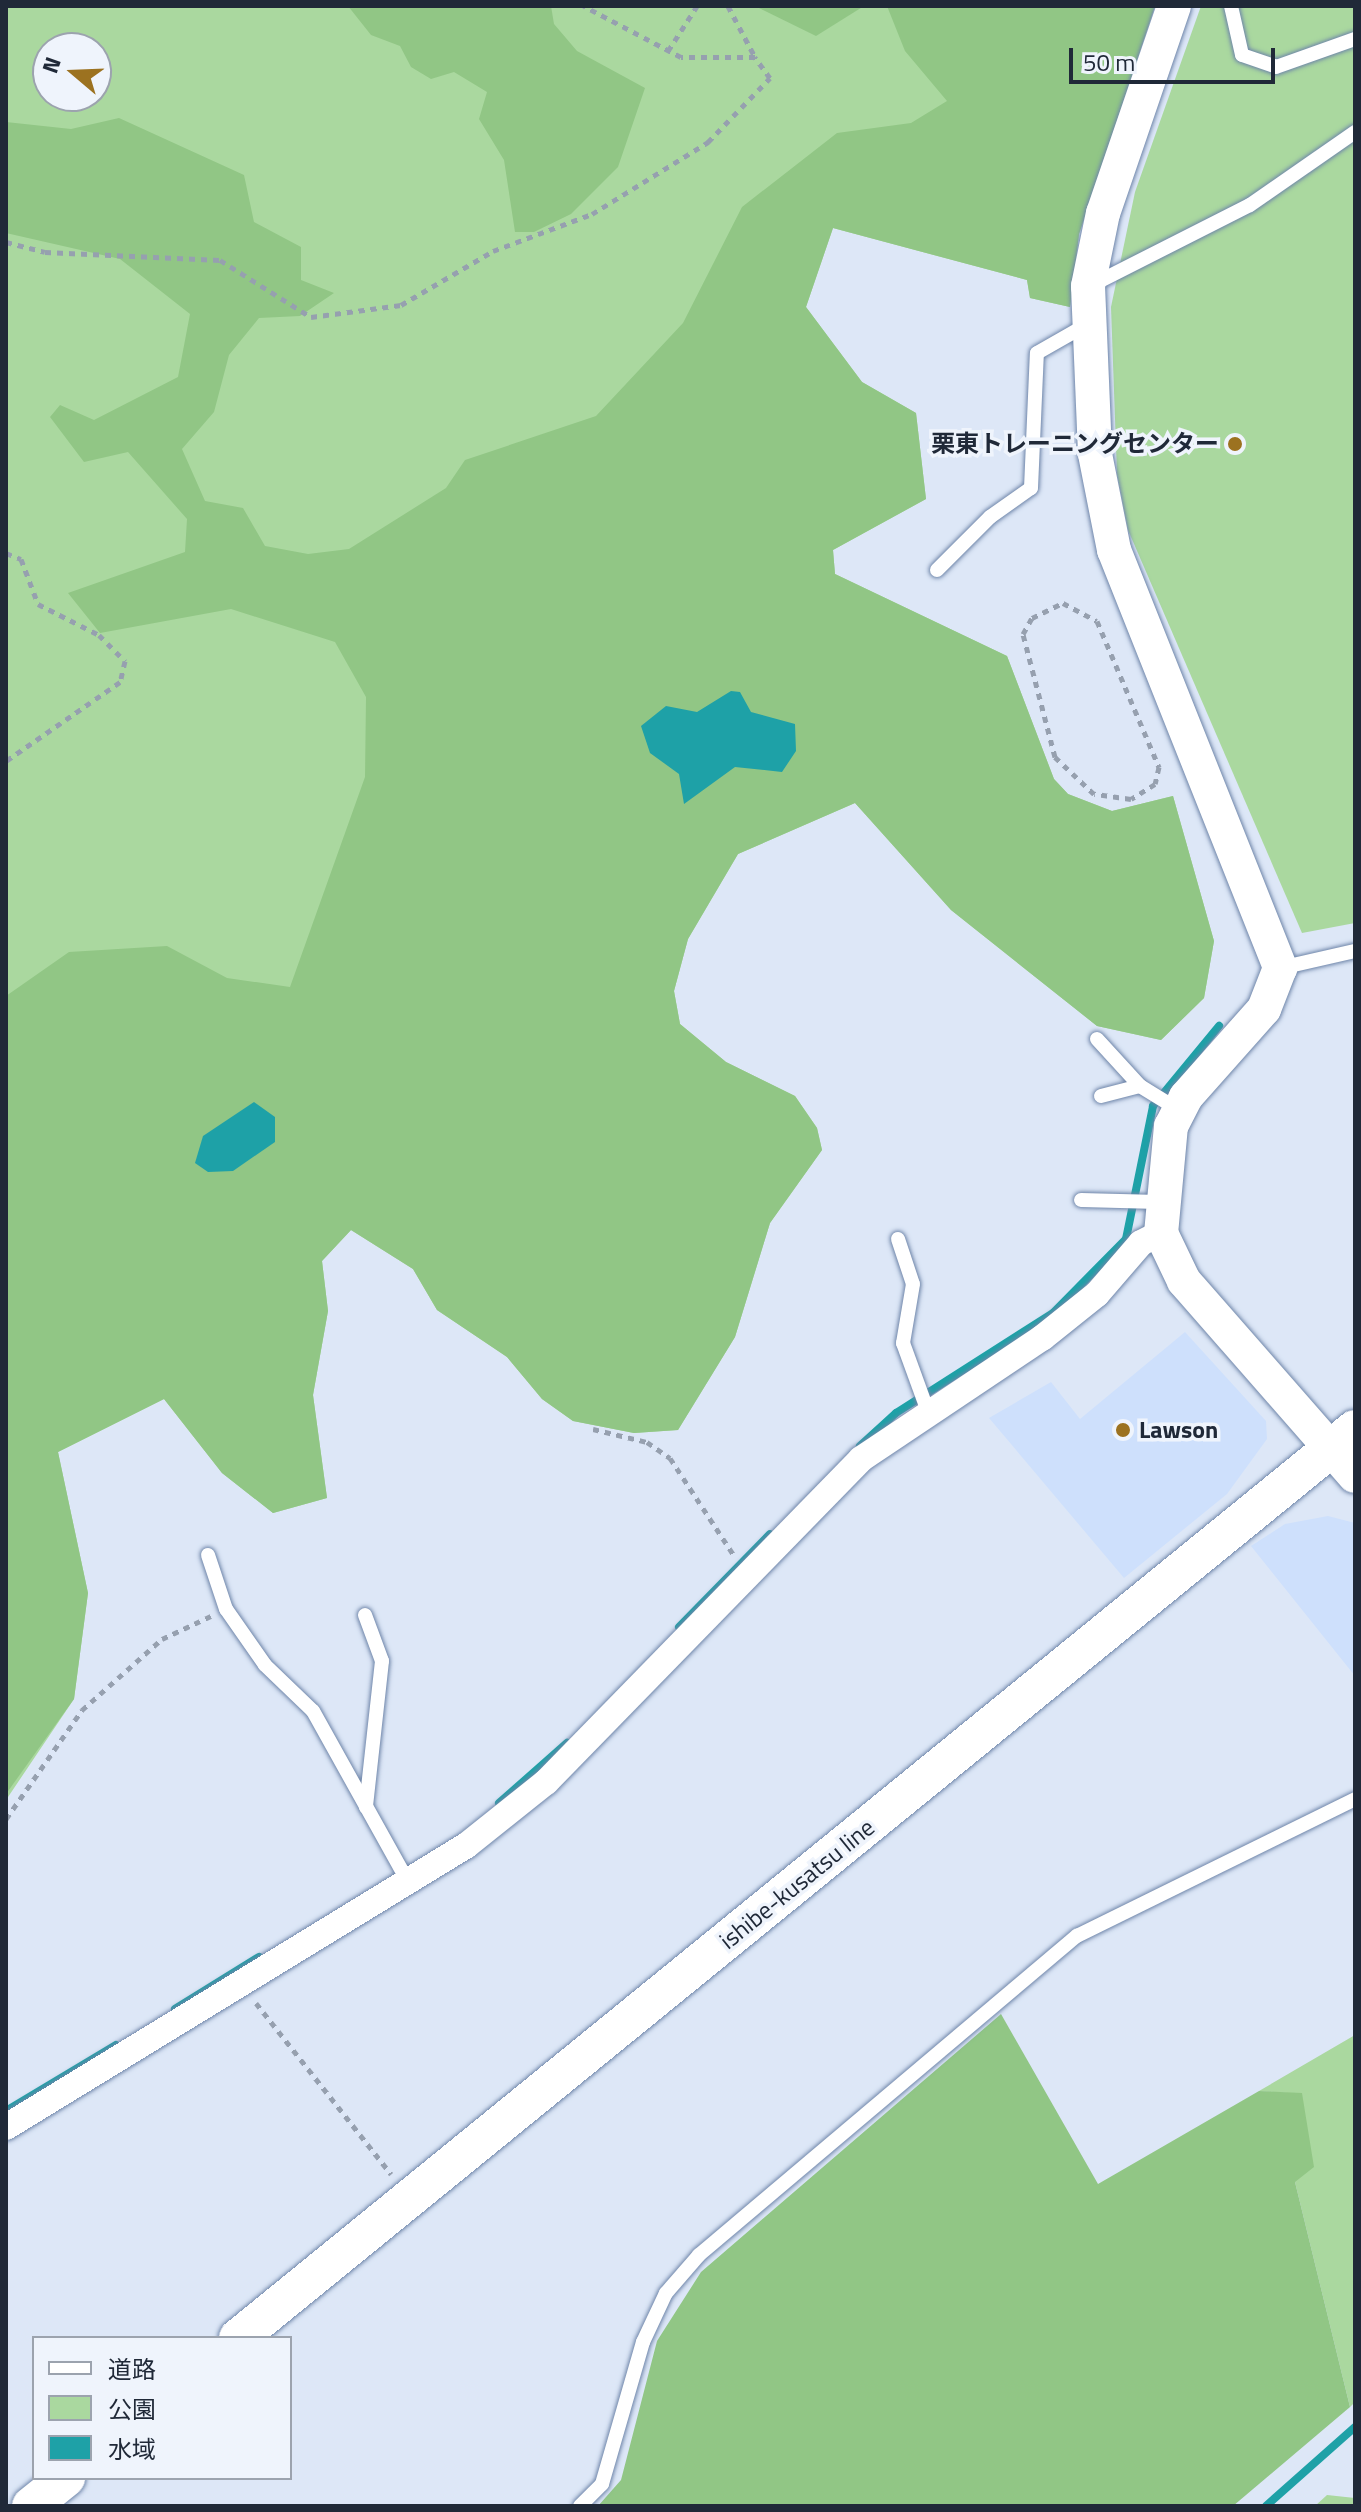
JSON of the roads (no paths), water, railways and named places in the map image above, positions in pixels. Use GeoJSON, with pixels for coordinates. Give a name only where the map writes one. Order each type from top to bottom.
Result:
{"type":"FeatureCollection","features":[{"type":"Feature","properties":{"kind":"main road","name":"ishibe-kusatsu line"},"geometry":{"type":"LineString","coordinates":[[240,2336],[1346,1451]]}},
{"type":"Feature","properties":{"kind":"main road"},"geometry":{"type":"LineString","coordinates":[[31,2506],[64,2480]]}},
{"type":"Feature","properties":{"kind":"street"},"geometry":{"type":"LineString","coordinates":[[6,2127],[240,1984],[546,1782],[861,1459],[922,1401],[1042,1338],[1097,1294],[1141,1243],[1148,1209],[1158,1097],[1264,1009],[1280,968],[1271,931],[1114,550],[1097,468],[1086,325],[1088,286],[1103,213],[1174,6]]}},
{"type":"Feature","properties":{"kind":"street"},"geometry":{"type":"LineString","coordinates":[[1148,1209],[1184,1281],[1346,1451]]}},
{"type":"Feature","properties":{"kind":"lane"},"geometry":{"type":"LineString","coordinates":[[1231,6],[1242,55],[1276,67],[1355,39]]}},
{"type":"Feature","properties":{"kind":"lane"},"geometry":{"type":"LineString","coordinates":[[1088,286],[1250,205],[1355,132]]}},
{"type":"Feature","properties":{"kind":"lane"},"geometry":{"type":"LineString","coordinates":[[937,570],[990,517],[1031,488],[1037,353],[1086,325]]}},
{"type":"Feature","properties":{"kind":"lane"},"geometry":{"type":"LineString","coordinates":[[1280,968],[1355,951]]}},
{"type":"Feature","properties":{"kind":"lane"},"geometry":{"type":"LineString","coordinates":[[1097,1039],[1158,1097]]}},
{"type":"Feature","properties":{"kind":"lane"},"geometry":{"type":"LineString","coordinates":[[1101,1096],[1158,1097]]}},
{"type":"Feature","properties":{"kind":"lane"},"geometry":{"type":"LineString","coordinates":[[1081,1200],[1148,1209]]}},
{"type":"Feature","properties":{"kind":"lane"},"geometry":{"type":"LineString","coordinates":[[898,1239],[913,1284],[903,1343],[922,1401]]}},
{"type":"Feature","properties":{"kind":"lane"},"geometry":{"type":"LineString","coordinates":[[208,1555],[226,1609],[265,1665],[313,1711],[404,1876]]}},
{"type":"Feature","properties":{"kind":"lane"},"geometry":{"type":"LineString","coordinates":[[365,1615],[382,1661],[366,1807]]}},
{"type":"Feature","properties":{"kind":"lane"},"geometry":{"type":"LineString","coordinates":[[580,2506],[602,2484],[660,2306],[699,2255],[1077,1936],[1355,1799]]}},
{"type":"Feature","properties":{"kind":"water"},"geometry":{"type":"Polygon","coordinates":[[[731,691],[740,692],[751,712],[795,724],[796,751],[782,772],[735,767],[684,804],[679,774],[650,753],[641,726],[666,706],[697,712],[731,691]]]}},
{"type":"Feature","properties":{"kind":"water"},"geometry":{"type":"Polygon","coordinates":[[[254,1102],[275,1117],[275,1142],[233,1171],[208,1172],[195,1163],[203,1136],[254,1102]]]}},
{"type":"Feature","properties":{"kind":"waterway"},"geometry":{"type":"LineString","coordinates":[[860,1446],[896,1413],[1053,1313],[1126,1239],[1153,1106],[1219,1026]]}},
{"type":"Feature","properties":{"kind":"waterway"},"geometry":{"type":"LineString","coordinates":[[679,1627],[770,1534]]}},
{"type":"Feature","properties":{"kind":"waterway"},"geometry":{"type":"LineString","coordinates":[[499,1803],[567,1743]]}},
{"type":"Feature","properties":{"kind":"waterway"},"geometry":{"type":"LineString","coordinates":[[175,2009],[259,1957]]}},
{"type":"Feature","properties":{"kind":"waterway"},"geometry":{"type":"LineString","coordinates":[[6,2111],[116,2045]]}},
{"type":"Feature","properties":{"kind":"waterway"},"geometry":{"type":"LineString","coordinates":[[1266,2506],[1355,2427]]}},
{"type":"Feature","properties":{"kind":"place","name":"栗東トレーニングセンター"},"geometry":{"type":"Point","coordinates":[1235,444]}},
{"type":"Feature","properties":{"kind":"place","name":"Lawson"},"geometry":{"type":"Point","coordinates":[1123,1430]}}]}
